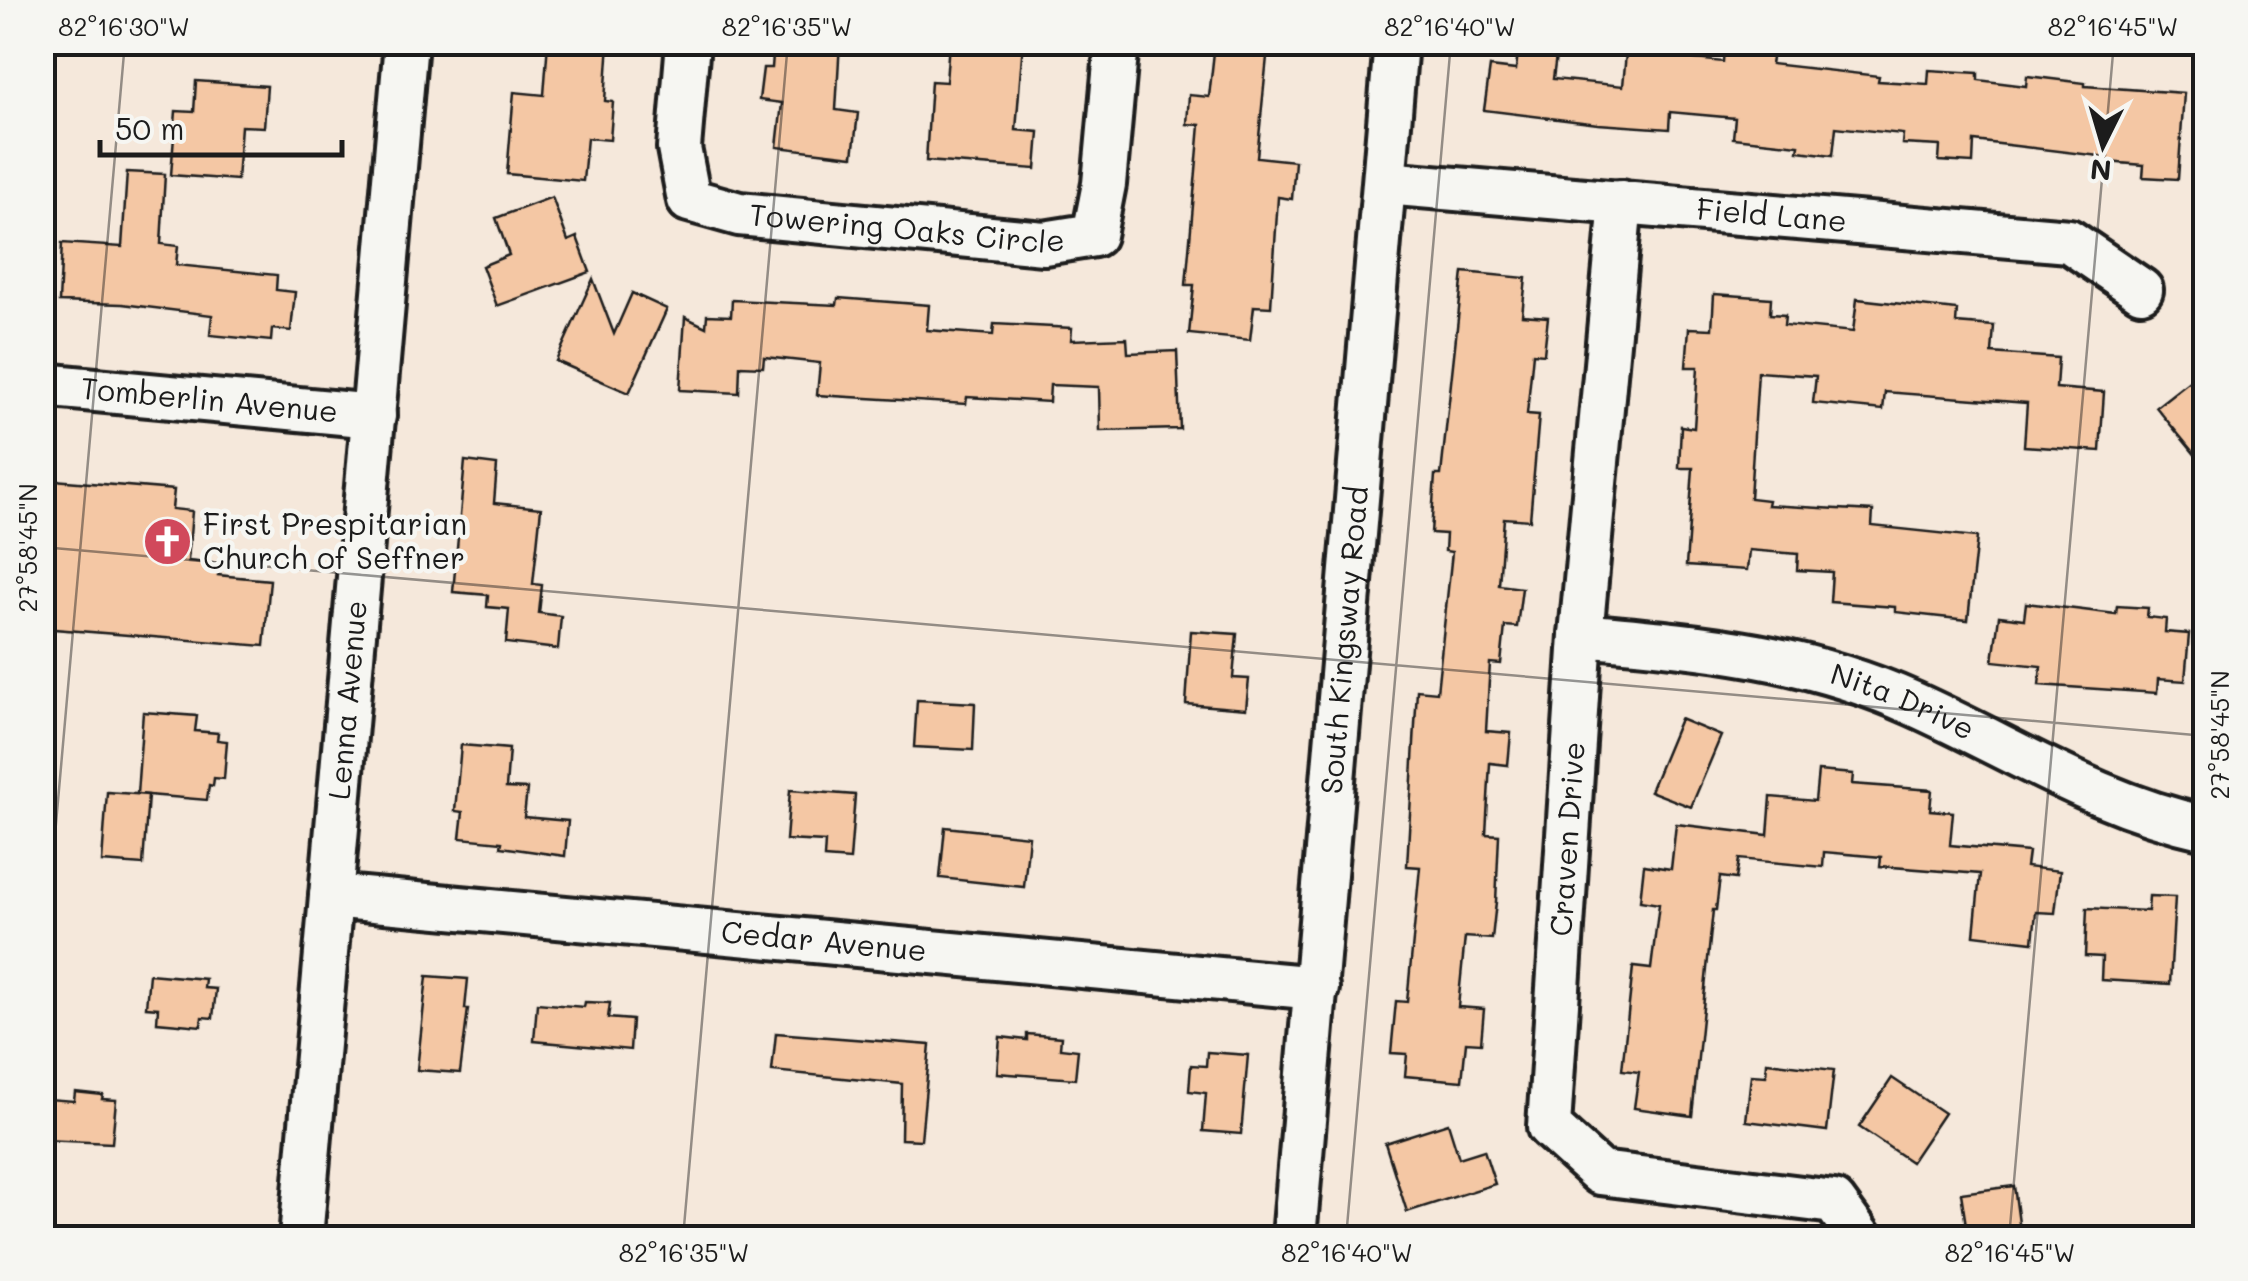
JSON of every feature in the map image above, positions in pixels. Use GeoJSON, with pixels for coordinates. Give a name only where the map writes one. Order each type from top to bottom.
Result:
{"type":"FeatureCollection","features":[{"type":"Feature","properties":{"kind":"street","name":"Lenna Avenue"},"geometry":{"type":"LineString","coordinates":[[300,1238],[406,42]]}},
{"type":"Feature","properties":{"kind":"street","name":"Towering Oaks Circle"},"geometry":{"type":"LineString","coordinates":[[688,42],[679,148],[689,200],[739,214],[1044,242],[1094,234],[1104,184],[1117,42]]}},
{"type":"Feature","properties":{"kind":"street","name":"South Kingsway Road"},"geometry":{"type":"LineString","coordinates":[[1294,1238],[1396,42]]}},
{"type":"Feature","properties":{"kind":"street","name":"Field Lane"},"geometry":{"type":"LineString","coordinates":[[1384,183],[2069,242],[2142,290]]}},
{"type":"Feature","properties":{"kind":"street","name":"Craven Drive"},"geometry":{"type":"LineString","coordinates":[[1621,202],[1581,635],[1549,1127],[1600,1173],[1834,1202],[1860,1238]]}},
{"type":"Feature","properties":{"kind":"street","name":"Tomberlin Avenue"},"geometry":{"type":"LineString","coordinates":[[42,385],[374,416]]}},
{"type":"Feature","properties":{"kind":"street","name":"Nita Drive"},"geometry":{"type":"LineString","coordinates":[[1581,635],[1724,648],[1827,670],[1913,703],[2072,784],[2158,818],[2206,828]]}},
{"type":"Feature","properties":{"kind":"street","name":"Cedar Avenue"},"geometry":{"type":"LineString","coordinates":[[331,896],[1317,988]]}},
{"type":"Feature","properties":{"kind":"building"},"geometry":{"type":"Polygon","coordinates":[[[548,42],[609,42],[605,101],[613,102],[610,140],[587,138],[583,181],[507,174],[514,92],[544,95],[548,42]]]}},
{"type":"Feature","properties":{"kind":"building"},"geometry":{"type":"Polygon","coordinates":[[[774,42],[840,42],[836,110],[858,113],[853,156],[777,147],[782,103],[759,100],[763,68],[772,68],[774,42]]]}},
{"type":"Feature","properties":{"kind":"building"},"geometry":{"type":"Polygon","coordinates":[[[949,42],[1023,42],[1016,130],[1039,132],[1036,169],[926,161],[931,81],[946,82],[949,42]]]}},
{"type":"Feature","properties":{"kind":"building"},"geometry":{"type":"Polygon","coordinates":[[[1627,42],[1675,44],[1674,57],[1723,62],[1724,48],[1773,53],[1771,64],[1879,76],[1878,81],[1928,84],[1929,70],[1978,73],[1978,80],[2026,86],[2027,76],[2085,86],[2184,93],[2178,179],[2143,177],[2144,165],[2107,162],[2108,157],[1974,141],[1973,163],[1939,161],[1940,146],[1902,144],[1903,134],[1836,127],[1833,155],[1798,151],[1799,145],[1733,138],[1735,118],[1670,112],[1669,129],[1484,110],[1490,67],[1516,70],[1518,51],[1556,56],[1553,79],[1623,86],[1627,42]]]}},
{"type":"Feature","properties":{"kind":"building"},"geometry":{"type":"Polygon","coordinates":[[[1214,52],[1267,57],[1257,157],[1295,161],[1292,199],[1278,197],[1271,307],[1254,306],[1250,340],[1189,334],[1194,285],[1186,285],[1200,125],[1187,124],[1189,95],[1209,97],[1214,52]]]}},
{"type":"Feature","properties":{"kind":"building"},"geometry":{"type":"Polygon","coordinates":[[[196,81],[267,86],[264,127],[241,126],[237,180],[171,175],[176,111],[194,112],[196,81]]]}},
{"type":"Feature","properties":{"kind":"building"},"geometry":{"type":"Polygon","coordinates":[[[127,172],[165,174],[161,244],[178,246],[176,265],[277,275],[276,290],[295,292],[291,331],[272,329],[271,341],[210,335],[212,315],[122,304],[59,302],[62,243],[122,247],[127,172]]]}},
{"type":"Feature","properties":{"kind":"building"},"geometry":{"type":"Polygon","coordinates":[[[552,197],[568,241],[577,237],[590,272],[497,306],[482,266],[509,255],[496,218],[552,197]]]}},
{"type":"Feature","properties":{"kind":"building"},"geometry":{"type":"Polygon","coordinates":[[[1463,272],[1526,278],[1522,315],[1548,317],[1544,354],[1533,353],[1527,414],[1539,415],[1530,520],[1504,518],[1499,585],[1522,588],[1517,627],[1505,626],[1501,664],[1490,663],[1486,731],[1511,733],[1508,765],[1490,763],[1486,834],[1499,835],[1492,939],[1465,937],[1458,1007],[1484,1009],[1481,1043],[1466,1042],[1462,1081],[1405,1076],[1407,1054],[1391,1053],[1396,1001],[1407,1002],[1420,867],[1407,866],[1417,690],[1437,692],[1452,552],[1445,551],[1446,534],[1431,533],[1435,475],[1441,475],[1463,272]]]}},
{"type":"Feature","properties":{"kind":"building"},"geometry":{"type":"Polygon","coordinates":[[[593,279],[614,334],[632,293],[667,309],[629,393],[556,361],[593,279]]]}},
{"type":"Feature","properties":{"kind":"building"},"geometry":{"type":"Polygon","coordinates":[[[1714,294],[1771,298],[1770,314],[1785,315],[1784,325],[1853,332],[1857,299],[1957,310],[1956,323],[1994,326],[1992,353],[2058,358],[2056,388],[2104,392],[2100,451],[2024,446],[2027,403],[1885,392],[1883,410],[1813,403],[1816,376],[1758,372],[1750,498],[1768,500],[1767,505],[1873,511],[1872,526],[1977,537],[1968,620],[1895,612],[1895,607],[1830,602],[1832,572],[1797,570],[1798,554],[1749,550],[1747,570],[1686,566],[1693,468],[1679,468],[1681,426],[1694,428],[1698,367],[1686,367],[1689,328],[1712,329],[1714,294]]]}},
{"type":"Feature","properties":{"kind":"building"},"geometry":{"type":"Polygon","coordinates":[[[838,298],[929,305],[927,330],[993,335],[994,324],[1072,328],[1071,340],[1127,338],[1128,353],[1177,351],[1180,429],[1100,431],[1099,387],[1050,385],[1049,402],[967,397],[966,404],[817,395],[820,363],[764,357],[763,367],[740,366],[739,393],[680,390],[685,317],[706,327],[707,315],[731,316],[732,300],[837,305],[838,298]]]}},
{"type":"Feature","properties":{"kind":"building"},"geometry":{"type":"Polygon","coordinates":[[[2206,368],[2206,468],[2156,407],[2206,368]]]}},
{"type":"Feature","properties":{"kind":"building"},"geometry":{"type":"Polygon","coordinates":[[[465,461],[497,465],[494,503],[541,508],[533,584],[542,585],[539,613],[561,616],[558,649],[506,643],[509,609],[487,607],[488,595],[453,592],[465,461]]]}},
{"type":"Feature","properties":{"kind":"building"},"geometry":{"type":"Polygon","coordinates":[[[42,479],[174,490],[172,509],[192,511],[188,561],[219,564],[218,575],[270,580],[264,646],[42,628],[42,479]]]}},
{"type":"Feature","properties":{"kind":"building"},"geometry":{"type":"Polygon","coordinates":[[[2026,603],[2116,614],[2117,606],[2148,608],[2147,617],[2166,619],[2165,632],[2189,634],[2185,681],[2158,679],[2157,693],[2039,685],[2041,666],[1993,661],[1999,616],[2024,619],[2026,603]]]}},
{"type":"Feature","properties":{"kind":"building"},"geometry":{"type":"Polygon","coordinates":[[[1191,631],[1237,634],[1233,678],[1249,679],[1246,709],[1186,704],[1191,631]]]}},
{"type":"Feature","properties":{"kind":"building"},"geometry":{"type":"Polygon","coordinates":[[[917,700],[975,703],[973,750],[914,747],[917,700]]]}},
{"type":"Feature","properties":{"kind":"building"},"geometry":{"type":"Polygon","coordinates":[[[143,712],[197,716],[195,731],[218,733],[217,740],[227,741],[224,779],[214,778],[207,800],[137,794],[143,712]]]}},
{"type":"Feature","properties":{"kind":"building"},"geometry":{"type":"Polygon","coordinates":[[[1680,719],[1721,736],[1691,807],[1650,791],[1680,719]]]}},
{"type":"Feature","properties":{"kind":"building"},"geometry":{"type":"Polygon","coordinates":[[[461,745],[509,749],[506,788],[527,789],[524,817],[568,821],[565,856],[501,847],[502,842],[460,838],[463,812],[455,811],[461,745]]]}},
{"type":"Feature","properties":{"kind":"building"},"geometry":{"type":"Polygon","coordinates":[[[1818,771],[1853,774],[1852,784],[1932,790],[1930,810],[1953,812],[1950,845],[2028,852],[2026,867],[2060,871],[2055,913],[2036,912],[2033,942],[1974,935],[1980,874],[1880,866],[1881,857],[1824,852],[1823,867],[1739,859],[1736,879],[1720,877],[1713,910],[1692,1116],[1634,1108],[1639,1072],[1622,1070],[1633,967],[1651,969],[1659,904],[1640,901],[1644,865],[1671,869],[1676,824],[1768,835],[1771,797],[1815,801],[1818,771]]]}},
{"type":"Feature","properties":{"kind":"building"},"geometry":{"type":"Polygon","coordinates":[[[790,790],[855,795],[850,860],[824,858],[825,842],[786,840],[790,790]]]}},
{"type":"Feature","properties":{"kind":"building"},"geometry":{"type":"Polygon","coordinates":[[[107,792],[148,795],[143,865],[102,862],[107,792]]]}},
{"type":"Feature","properties":{"kind":"building"},"geometry":{"type":"Polygon","coordinates":[[[945,827],[1029,836],[1024,887],[940,878],[945,827]]]}},
{"type":"Feature","properties":{"kind":"building"},"geometry":{"type":"Polygon","coordinates":[[[2149,896],[2175,897],[2170,984],[2101,980],[2102,957],[2085,956],[2087,908],[2148,911],[2149,896]]]}},
{"type":"Feature","properties":{"kind":"building"},"geometry":{"type":"Polygon","coordinates":[[[149,974],[205,979],[204,988],[216,989],[213,1018],[202,1017],[201,1026],[157,1022],[158,1008],[146,1007],[149,974]]]}},
{"type":"Feature","properties":{"kind":"building"},"geometry":{"type":"Polygon","coordinates":[[[427,976],[468,979],[460,1073],[417,1070],[427,976]]]}},
{"type":"Feature","properties":{"kind":"building"},"geometry":{"type":"Polygon","coordinates":[[[585,1002],[610,1003],[608,1018],[632,1020],[630,1050],[534,1041],[537,1003],[584,1007],[585,1002]]]}},
{"type":"Feature","properties":{"kind":"building"},"geometry":{"type":"Polygon","coordinates":[[[776,1033],[930,1045],[921,1140],[901,1139],[902,1084],[772,1071],[776,1033]]]}},
{"type":"Feature","properties":{"kind":"building"},"geometry":{"type":"Polygon","coordinates":[[[1027,1034],[1061,1037],[1060,1048],[1078,1050],[1075,1079],[997,1073],[1000,1037],[1027,1040],[1027,1034]]]}},
{"type":"Feature","properties":{"kind":"building"},"geometry":{"type":"Polygon","coordinates":[[[1207,1052],[1248,1055],[1241,1134],[1203,1131],[1206,1093],[1189,1091],[1191,1065],[1206,1066],[1207,1052]]]}},
{"type":"Feature","properties":{"kind":"building"},"geometry":{"type":"Polygon","coordinates":[[[1767,1062],[1834,1070],[1827,1131],[1746,1121],[1751,1075],[1766,1076],[1767,1062]]]}},
{"type":"Feature","properties":{"kind":"building"},"geometry":{"type":"Polygon","coordinates":[[[1892,1078],[1944,1113],[1911,1162],[1859,1127],[1892,1078]]]}},
{"type":"Feature","properties":{"kind":"building"},"geometry":{"type":"Polygon","coordinates":[[[75,1092],[116,1100],[112,1143],[42,1140],[42,1115],[46,1115],[48,1099],[74,1101],[75,1092]]]}},
{"type":"Feature","properties":{"kind":"building"},"geometry":{"type":"Polygon","coordinates":[[[1448,1123],[1459,1158],[1484,1150],[1495,1184],[1407,1212],[1385,1143],[1448,1123]]]}},
{"type":"Feature","properties":{"kind":"building"},"geometry":{"type":"Polygon","coordinates":[[[2014,1186],[2021,1238],[1968,1238],[1961,1193],[2014,1186]]]}},
{"type":"Feature","properties":{"kind":"place","name":"First Prespitarian Church of Seffner"},"geometry":{"type":"Point","coordinates":[168,542]}}]}
